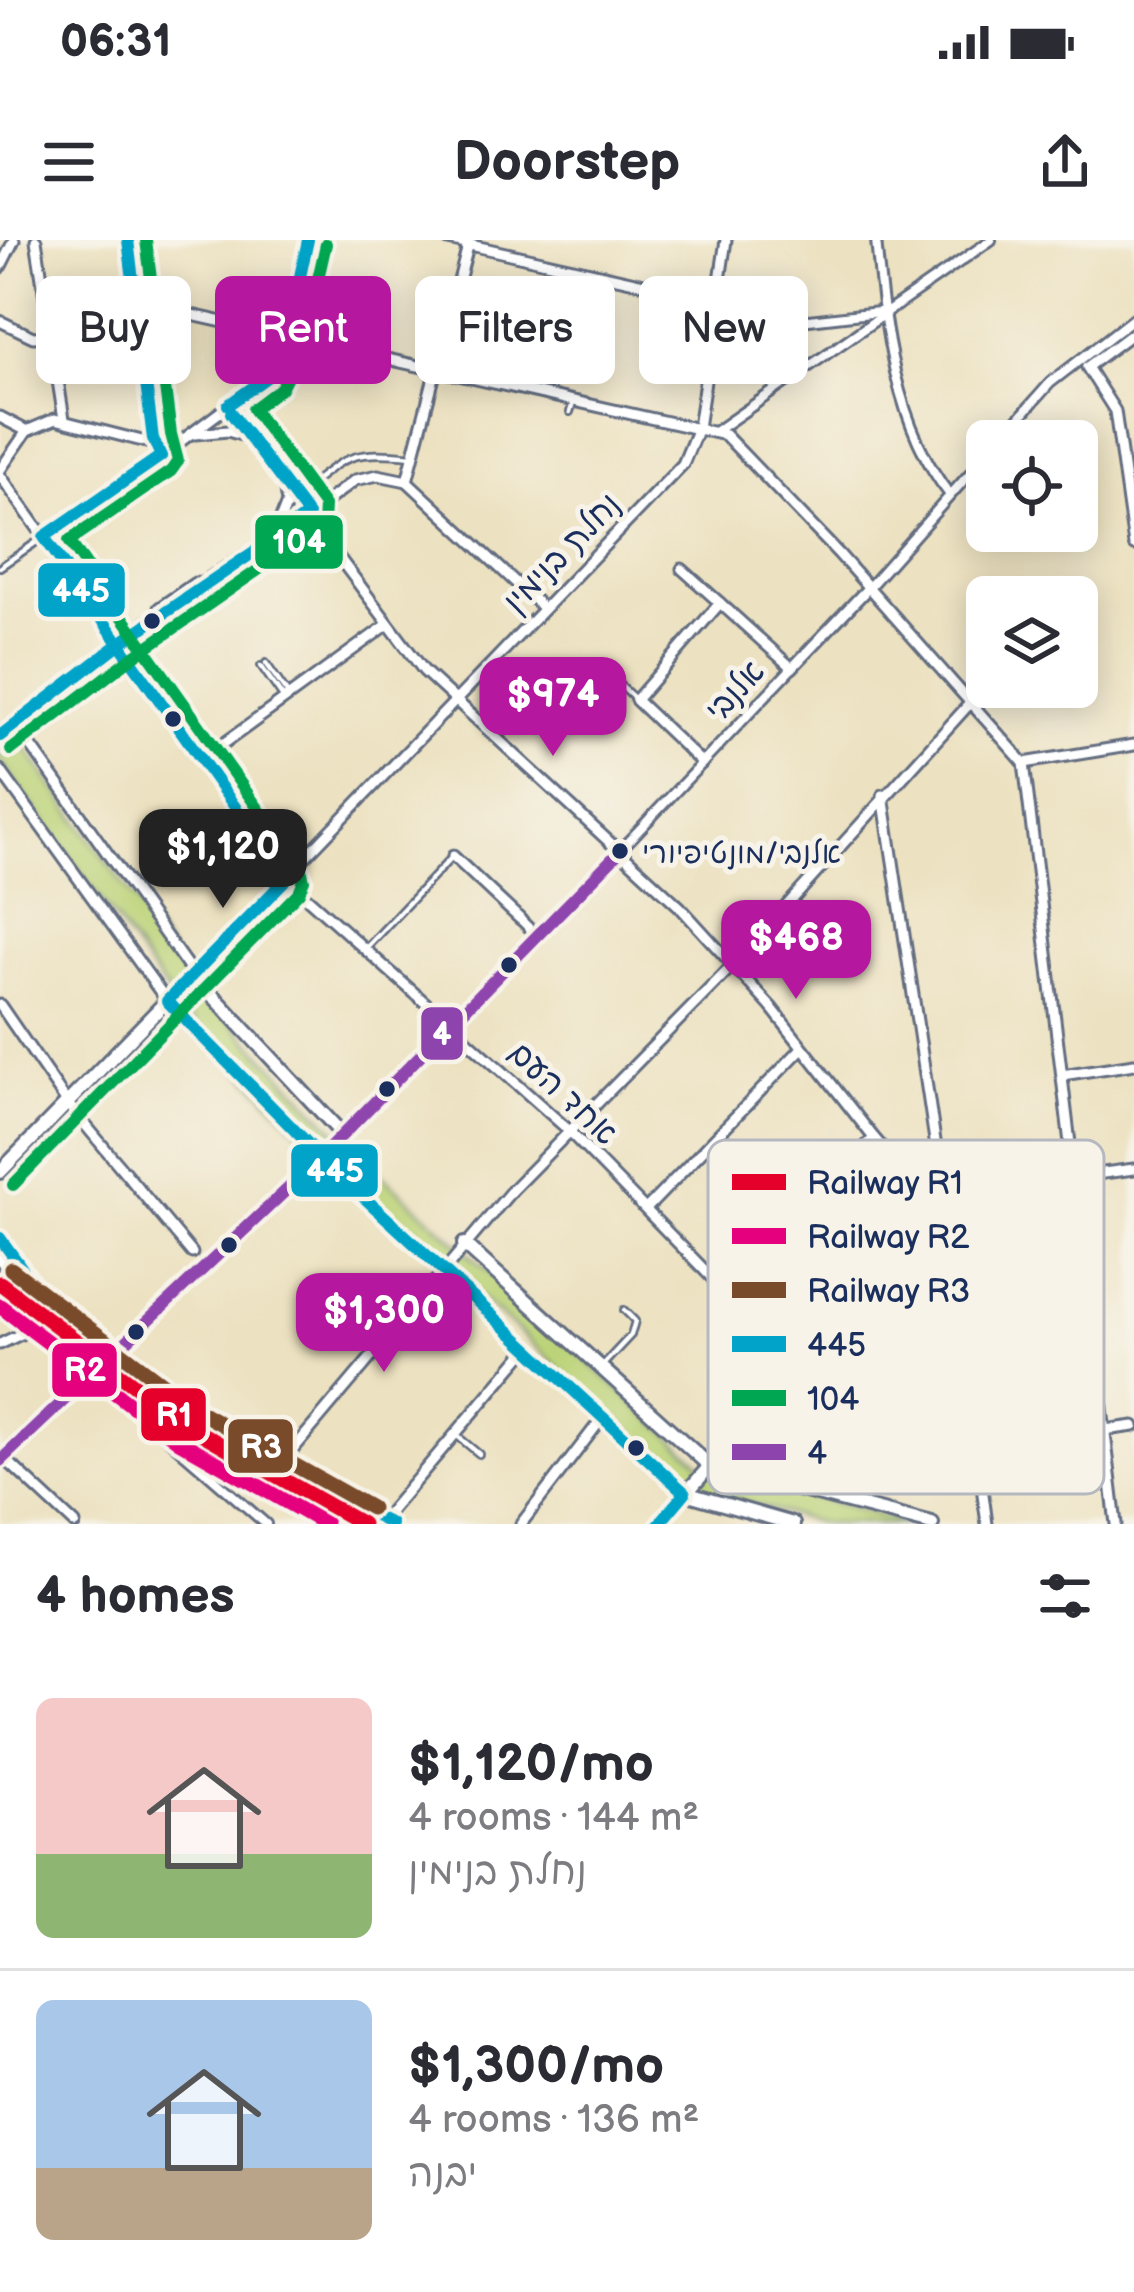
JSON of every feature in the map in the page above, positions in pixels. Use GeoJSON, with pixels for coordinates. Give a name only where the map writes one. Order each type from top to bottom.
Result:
{"type":"FeatureCollection","features":[{"type":"Feature","properties":{"kind":"street"},"geometry":{"type":"LineString","coordinates":[[0,268],[14,240]]}},
{"type":"Feature","properties":{"kind":"street"},"geometry":{"type":"LineString","coordinates":[[36,240],[41,276]]}},
{"type":"Feature","properties":{"kind":"street"},"geometry":{"type":"LineString","coordinates":[[128,240],[131,276]]}},
{"type":"Feature","properties":{"kind":"street"},"geometry":{"type":"LineString","coordinates":[[300,276],[308,240]]}},
{"type":"Feature","properties":{"kind":"street"},"geometry":{"type":"LineString","coordinates":[[448,240],[639,282]]}},
{"type":"Feature","properties":{"kind":"street"},"geometry":{"type":"LineString","coordinates":[[719,276],[726,240]]}},
{"type":"Feature","properties":{"kind":"street"},"geometry":{"type":"LineString","coordinates":[[875,240],[883,311],[910,414],[935,476],[950,495]]}},
{"type":"Feature","properties":{"kind":"street"},"geometry":{"type":"LineString","coordinates":[[716,431],[980,243],[991,240]]}},
{"type":"Feature","properties":{"kind":"street"},"geometry":{"type":"LineString","coordinates":[[461,276],[469,243]]}},
{"type":"Feature","properties":{"kind":"street"},"geometry":{"type":"LineString","coordinates":[[808,320],[883,311]]}},
{"type":"Feature","properties":{"kind":"street"},"geometry":{"type":"LineString","coordinates":[[1017,420],[1050,382],[1134,318]]}},
{"type":"Feature","properties":{"kind":"street"},"geometry":{"type":"LineString","coordinates":[[0,321],[36,338]]}},
{"type":"Feature","properties":{"kind":"street"},"geometry":{"type":"LineString","coordinates":[[1134,332],[1087,367],[1115,411],[1134,545]]}},
{"type":"Feature","properties":{"kind":"street"},"geometry":{"type":"LineString","coordinates":[[58,384],[64,418]]}},
{"type":"Feature","properties":{"kind":"street"},"geometry":{"type":"LineString","coordinates":[[146,384],[154,444],[161,456]]}},
{"type":"Feature","properties":{"kind":"street"},"geometry":{"type":"LineString","coordinates":[[44,537],[258,384]]}},
{"type":"Feature","properties":{"kind":"street"},"geometry":{"type":"LineString","coordinates":[[407,481],[434,384]]}},
{"type":"Feature","properties":{"kind":"street"},"geometry":{"type":"LineString","coordinates":[[490,384],[572,406],[716,431],[744,450],[966,694]]}},
{"type":"Feature","properties":{"kind":"street"},"geometry":{"type":"LineString","coordinates":[[698,428],[704,384]]}},
{"type":"Feature","properties":{"kind":"street"},"geometry":{"type":"LineString","coordinates":[[228,408],[388,625],[455,702],[578,807],[733,965],[874,1138]]}},
{"type":"Feature","properties":{"kind":"street"},"geometry":{"type":"LineString","coordinates":[[0,417],[27,431]]}},
{"type":"Feature","properties":{"kind":"street"},"geometry":{"type":"LineString","coordinates":[[0,472],[27,431],[49,420],[64,418],[154,444]]}},
{"type":"Feature","properties":{"kind":"street","name":"נחלת בנימין"},"geometry":{"type":"LineString","coordinates":[[0,1172],[683,464],[698,428]]}},
{"type":"Feature","properties":{"kind":"street"},"geometry":{"type":"LineString","coordinates":[[189,434],[228,431],[250,438]]}},
{"type":"Feature","properties":{"kind":"street","name":"אחד העם"},"geometry":{"type":"LineString","coordinates":[[0,472],[286,879],[568,1130],[708,1271]]}},
{"type":"Feature","properties":{"kind":"street"},"geometry":{"type":"LineString","coordinates":[[283,482],[286,503],[278,534],[362,477],[407,481],[543,608]]}},
{"type":"Feature","properties":{"kind":"street","name":"אלנבי"},"geometry":{"type":"LineString","coordinates":[[2,1459],[453,1027],[966,477]]}},
{"type":"Feature","properties":{"kind":"street"},"geometry":{"type":"LineString","coordinates":[[682,568],[792,668]]}},
{"type":"Feature","properties":{"kind":"street"},"geometry":{"type":"LineString","coordinates":[[162,611],[197,587]]}},
{"type":"Feature","properties":{"kind":"street"},"geometry":{"type":"LineString","coordinates":[[702,763],[636,700],[720,603]]}},
{"type":"Feature","properties":{"kind":"street"},"geometry":{"type":"LineString","coordinates":[[201,760],[388,625]]}},
{"type":"Feature","properties":{"kind":"street"},"geometry":{"type":"LineString","coordinates":[[0,736],[141,626]]}},
{"type":"Feature","properties":{"kind":"street"},"geometry":{"type":"LineString","coordinates":[[287,1474],[286,1458],[464,1244],[568,1130],[733,965],[966,707]]}},
{"type":"Feature","properties":{"kind":"street"},"geometry":{"type":"LineString","coordinates":[[978,708],[1024,763],[1071,1140]]}},
{"type":"Feature","properties":{"kind":"street"},"geometry":{"type":"LineString","coordinates":[[15,723],[193,974],[343,1135]]}},
{"type":"Feature","properties":{"kind":"street"},"geometry":{"type":"LineString","coordinates":[[1024,763],[1134,745]]}},
{"type":"Feature","properties":{"kind":"street"},"geometry":{"type":"LineString","coordinates":[[0,770],[167,1001],[320,1157],[685,1492],[769,1521],[793,1524]]}},
{"type":"Feature","properties":{"kind":"street"},"geometry":{"type":"LineString","coordinates":[[883,794],[935,1140]]}},
{"type":"Feature","properties":{"kind":"street"},"geometry":{"type":"LineString","coordinates":[[453,856],[534,933]]}},
{"type":"Feature","properties":{"kind":"street"},"geometry":{"type":"LineString","coordinates":[[0,1005],[68,1104],[205,1267]]}},
{"type":"Feature","properties":{"kind":"street"},"geometry":{"type":"LineString","coordinates":[[713,1140],[802,1048]]}},
{"type":"Feature","properties":{"kind":"street"},"geometry":{"type":"LineString","coordinates":[[1062,1075],[1134,1064]]}},
{"type":"Feature","properties":{"kind":"street"},"geometry":{"type":"LineString","coordinates":[[647,1208],[708,1145]]}},
{"type":"Feature","properties":{"kind":"street"},"geometry":{"type":"LineString","coordinates":[[1104,1174],[1134,1169]]}},
{"type":"Feature","properties":{"kind":"street"},"geometry":{"type":"LineString","coordinates":[[0,1238],[55,1315],[101,1365],[287,1474],[390,1524],[390,1511],[528,1348]]}},
{"type":"Feature","properties":{"kind":"street"},"geometry":{"type":"LineString","coordinates":[[464,1244],[708,1458]]}},
{"type":"Feature","properties":{"kind":"street"},"geometry":{"type":"LineString","coordinates":[[0,1257],[51,1328],[183,1429],[354,1524]]}},
{"type":"Feature","properties":{"kind":"street"},"geometry":{"type":"LineString","coordinates":[[0,1344],[38,1326],[51,1328]]}},
{"type":"Feature","properties":{"kind":"street"},"geometry":{"type":"LineString","coordinates":[[521,1524],[603,1417]]}},
{"type":"Feature","properties":{"kind":"street"},"geometry":{"type":"LineString","coordinates":[[1104,1421],[1116,1524]]}},
{"type":"Feature","properties":{"kind":"street"},"geometry":{"type":"LineString","coordinates":[[1105,1430],[1134,1426]]}},
{"type":"Feature","properties":{"kind":"street"},"geometry":{"type":"LineString","coordinates":[[161,1433],[266,1524]]}},
{"type":"Feature","properties":{"kind":"street"},"geometry":{"type":"LineString","coordinates":[[2,1459],[75,1524]]}},
{"type":"Feature","properties":{"kind":"street"},"geometry":{"type":"LineString","coordinates":[[659,1524],[708,1463]]}},
{"type":"Feature","properties":{"kind":"street"},"geometry":{"type":"LineString","coordinates":[[828,1494],[932,1524]]}},
{"type":"Feature","properties":{"kind":"street"},"geometry":{"type":"LineString","coordinates":[[983,1494],[987,1524]]}},
{"type":"Feature","properties":{"kind":"lane"},"geometry":{"type":"LineString","coordinates":[[294,497],[345,458],[361,452],[414,456]]}},
{"type":"Feature","properties":{"kind":"lane"},"geometry":{"type":"LineString","coordinates":[[604,523],[616,534]]}},
{"type":"Feature","properties":{"kind":"lane"},"geometry":{"type":"LineString","coordinates":[[0,566],[44,537]]}},
{"type":"Feature","properties":{"kind":"lane"},"geometry":{"type":"LineString","coordinates":[[597,664],[636,700]]}},
{"type":"Feature","properties":{"kind":"lane"},"geometry":{"type":"LineString","coordinates":[[264,665],[287,698]]}},
{"type":"Feature","properties":{"kind":"lane"},"geometry":{"type":"LineString","coordinates":[[365,949],[453,856]]}},
{"type":"Feature","properties":{"kind":"lane"},"geometry":{"type":"LineString","coordinates":[[601,1368],[631,1335],[634,1321],[624,1310]]}},
{"type":"Feature","properties":{"kind":"lane"},"geometry":{"type":"LineString","coordinates":[[455,1434],[479,1454]]}},
{"type":"Feature","properties":{"kind":"green space"},"geometry":{"type":"Polygon","coordinates":[[[20,740],[195,985],[352,1148],[708,1467],[708,1492],[687,1482],[328,1161],[176,1004],[0,755],[20,740]]]}},
{"type":"Feature","properties":{"kind":"green space"},"geometry":{"type":"Polygon","coordinates":[[[716,1494],[802,1494],[909,1524],[823,1524],[716,1494]]]}},
{"type":"Feature","properties":{"kind":"tunnel"},"geometry":{"type":"LineString","coordinates":[[195,583],[276,531]]}},
{"type":"Feature","properties":{"kind":"tunnel"},"geometry":{"type":"LineString","coordinates":[[199,590],[280,537]]}},
{"type":"Feature","properties":{"kind":"tunnel"},"geometry":{"type":"LineString","coordinates":[[139,623],[159,608]]}},
{"type":"Feature","properties":{"kind":"tunnel"},"geometry":{"type":"LineString","coordinates":[[142,628],[164,615]]}},
{"type":"Feature","properties":{"kind":"rail line","name":"R3"},"geometry":{"type":"LineString","coordinates":[[11,1269],[200,1412],[371,1508]]}},
{"type":"Feature","properties":{"kind":"rail line","name":"R1"},"geometry":{"type":"LineString","coordinates":[[0,1283],[190,1427],[362,1524]]}},
{"type":"Feature","properties":{"kind":"rail line","name":"R2"},"geometry":{"type":"LineString","coordinates":[[0,1306],[179,1441],[325,1524]]}},
{"type":"Feature","properties":{"kind":"transit line","name":"445"},"geometry":{"type":"LineString","coordinates":[[128,240],[153,439],[161,456],[44,537],[286,879],[167,1001],[332,1168],[685,1493],[659,1524]]}},
{"type":"Feature","properties":{"kind":"transit line","name":"104"},"geometry":{"type":"LineString","coordinates":[[13,1185],[299,892],[304,880],[301,869],[69,541],[171,471],[178,461],[146,240]]}},
{"type":"Feature","properties":{"kind":"transit line","name":"445"},"geometry":{"type":"LineString","coordinates":[[228,405],[267,377],[287,336],[308,240]]}},
{"type":"Feature","properties":{"kind":"transit line","name":"104"},"geometry":{"type":"LineString","coordinates":[[11,750],[130,659],[323,525],[324,506],[253,409],[281,388],[303,344],[326,244]]}},
{"type":"Feature","properties":{"kind":"transit line","name":"445"},"geometry":{"type":"LineString","coordinates":[[0,736],[119,644],[308,515],[231,413]]}},
{"type":"Feature","properties":{"kind":"transit line","name":"4"},"geometry":{"type":"LineString","coordinates":[[0,1461],[316,1162],[620,851]]}},
{"type":"Feature","properties":{"kind":"transit line","name":"445"},"geometry":{"type":"LineString","coordinates":[[0,1238],[60,1321],[118,1371],[287,1472],[391,1524]]}},
{"type":"Feature","properties":{"kind":"place","name":"אלנבי/מונטיפיורי"},"geometry":{"type":"Point","coordinates":[620,851]}}]}
